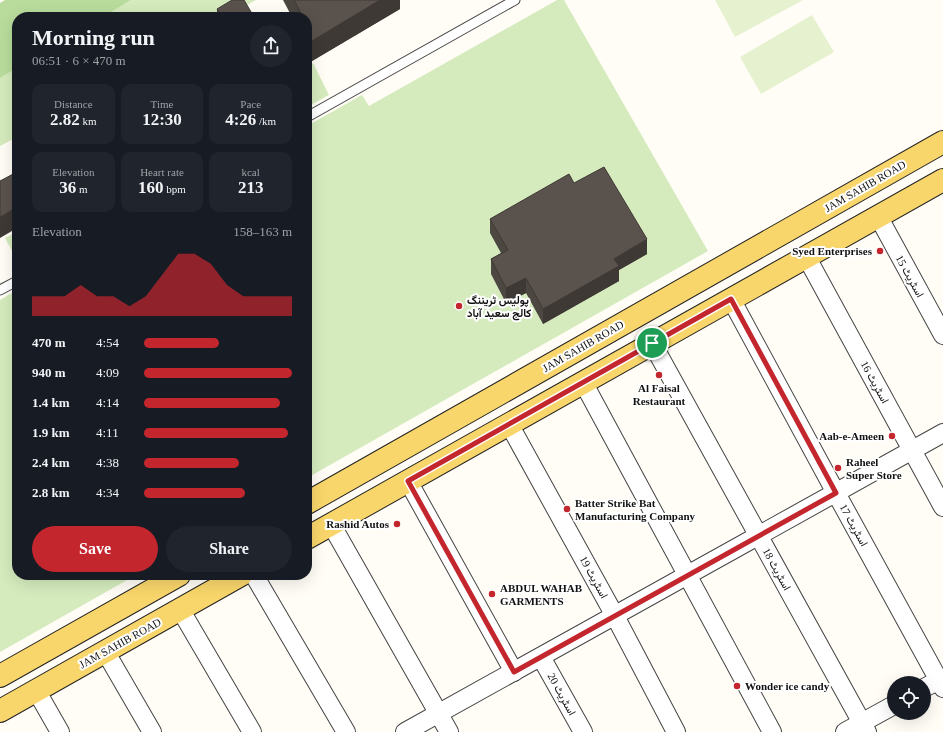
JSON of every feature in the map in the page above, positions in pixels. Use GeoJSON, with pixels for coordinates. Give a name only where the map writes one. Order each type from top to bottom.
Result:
{"type":"FeatureCollection","features":[{"type":"Feature","properties":{"kind":"main road","name":"JAM SAHIB ROAD"},"geometry":{"type":"LineString","coordinates":[[312,500],[943,142]]}},
{"type":"Feature","properties":{"kind":"main road"},"geometry":{"type":"LineString","coordinates":[[312,535],[943,180]]}},
{"type":"Feature","properties":{"kind":"main road"},"geometry":{"type":"LineString","coordinates":[[0,676],[170,580]]}},
{"type":"Feature","properties":{"kind":"main road","name":"JAM SAHIB ROAD"},"geometry":{"type":"LineString","coordinates":[[0,711],[231,580]]}},
{"type":"Feature","properties":{"kind":"street","name":"اسٹریٹ 15"},"geometry":{"type":"LineString","coordinates":[[878,216],[943,335]]}},
{"type":"Feature","properties":{"kind":"street","name":"اسٹریٹ 16"},"geometry":{"type":"LineString","coordinates":[[806,256],[943,507]]}},
{"type":"Feature","properties":{"kind":"street","name":"اسٹریٹ 17"},"geometry":{"type":"LineString","coordinates":[[731,299],[937,683]]}},
{"type":"Feature","properties":{"kind":"street","name":"اسٹریٹ 18"},"geometry":{"type":"LineString","coordinates":[[652,343],[865,727]]}},
{"type":"Feature","properties":{"kind":"street"},"geometry":{"type":"LineString","coordinates":[[583,382],[772,732]]}},
{"type":"Feature","properties":{"kind":"street","name":"اسٹریٹ 19"},"geometry":{"type":"LineString","coordinates":[[509,424],[615,616],[676,732]]}},
{"type":"Feature","properties":{"kind":"street"},"geometry":{"type":"LineString","coordinates":[[405,732],[943,433]]}},
{"type":"Feature","properties":{"kind":"street"},"geometry":{"type":"LineString","coordinates":[[408,481],[514,672]]}},
{"type":"Feature","properties":{"kind":"street"},"geometry":{"type":"LineString","coordinates":[[331,524],[449,732]]}},
{"type":"Feature","properties":{"kind":"street"},"geometry":{"type":"LineString","coordinates":[[257,580],[346,732]]}},
{"type":"Feature","properties":{"kind":"street"},"geometry":{"type":"LineString","coordinates":[[180,609],[252,732]]}},
{"type":"Feature","properties":{"kind":"street"},"geometry":{"type":"LineString","coordinates":[[106,651],[152,732]]}},
{"type":"Feature","properties":{"kind":"street","name":"اسٹریٹ 20"},"geometry":{"type":"LineString","coordinates":[[541,657],[583,732]]}},
{"type":"Feature","properties":{"kind":"street"},"geometry":{"type":"LineString","coordinates":[[36,690],[60,732]]}},
{"type":"Feature","properties":{"kind":"street"},"geometry":{"type":"LineString","coordinates":[[845,732],[865,727],[887,710]]}},
{"type":"Feature","properties":{"kind":"lane"},"geometry":{"type":"LineString","coordinates":[[312,114],[515,0]]}},
{"type":"Feature","properties":{"kind":"lane"},"geometry":{"type":"LineString","coordinates":[[0,290],[12,284]]}},
{"type":"Feature","properties":{"kind":"green space"},"geometry":{"type":"Polygon","coordinates":[[[5,0],[131,0],[111,12],[12,12],[12,71],[0,78],[0,3],[5,0]]]}},
{"type":"Feature","properties":{"kind":"green space"},"geometry":{"type":"Polygon","coordinates":[[[131,0],[256,0],[235,12],[111,12],[131,0]]]}},
{"type":"Feature","properties":{"kind":"green space"},"geometry":{"type":"Polygon","coordinates":[[[557,0],[564,0],[708,251],[312,475],[312,123],[362,95],[369,106],[557,0]]]}},
{"type":"Feature","properties":{"kind":"green space"},"geometry":{"type":"Polygon","coordinates":[[[715,0],[803,0],[735,37],[715,0]]]}},
{"type":"Feature","properties":{"kind":"green space"},"geometry":{"type":"Polygon","coordinates":[[[812,15],[834,52],[761,94],[740,57],[812,15]]]}},
{"type":"Feature","properties":{"kind":"green space"},"geometry":{"type":"Polygon","coordinates":[[[313,63],[329,95],[312,104],[313,63]]]}},
{"type":"Feature","properties":{"kind":"green space"},"geometry":{"type":"Polygon","coordinates":[[[12,71],[12,140],[0,146],[0,78],[12,71]]]}},
{"type":"Feature","properties":{"kind":"green space"},"geometry":{"type":"Polygon","coordinates":[[[12,234],[12,251],[5,238],[12,234]]]}},
{"type":"Feature","properties":{"kind":"green space"},"geometry":{"type":"Polygon","coordinates":[[[12,293],[12,580],[127,580],[0,652],[0,300],[12,293]]]}},
{"type":"Feature","properties":{"kind":"building"},"geometry":{"type":"Polygon","coordinates":[[[232,0],[244,0],[251,12],[219,12],[217,9],[232,0]]]}},
{"type":"Feature","properties":{"kind":"building"},"geometry":{"type":"Polygon","coordinates":[[[294,0],[380,0],[312,41],[312,12],[300,12],[294,0]]]}},
{"type":"Feature","properties":{"kind":"building"},"geometry":{"type":"Polygon","coordinates":[[[604,167],[647,239],[614,259],[619,266],[543,309],[526,278],[506,288],[491,259],[508,250],[490,219],[569,174],[574,183],[604,167]]]}},
{"type":"Feature","properties":{"kind":"building"},"geometry":{"type":"Polygon","coordinates":[[[12,175],[12,210],[0,217],[0,181],[12,175]]]}},
{"type":"Feature","properties":{"kind":"place","name":"Syed Enterprises"},"geometry":{"type":"Point","coordinates":[880,251]}},
{"type":"Feature","properties":{"kind":"place","name":"پولیس ٹریننگ کالج سعید آباد"},"geometry":{"type":"Point","coordinates":[459,306]}},
{"type":"Feature","properties":{"kind":"place","name":"Al Faisal Restaurant"},"geometry":{"type":"Point","coordinates":[659,375]}},
{"type":"Feature","properties":{"kind":"place","name":"Aab-e-Ameen"},"geometry":{"type":"Point","coordinates":[892,436]}},
{"type":"Feature","properties":{"kind":"place","name":"Raheel Super Store"},"geometry":{"type":"Point","coordinates":[838,468]}},
{"type":"Feature","properties":{"kind":"place","name":"Batter Strike Bat Manufacturing Company"},"geometry":{"type":"Point","coordinates":[567,509]}},
{"type":"Feature","properties":{"kind":"place","name":"Rashid Autos"},"geometry":{"type":"Point","coordinates":[397,524]}},
{"type":"Feature","properties":{"kind":"place","name":"ABDUL WAHAB GARMENTS"},"geometry":{"type":"Point","coordinates":[492,594]}},
{"type":"Feature","properties":{"kind":"place","name":"Wonder ice candy"},"geometry":{"type":"Point","coordinates":[737,686]}},
{"type":"Feature","properties":{"kind":"route"},"geometry":{"type":"LineString","coordinates":[[731,299],[836,493],[514,672],[408,481],[652,343],[731,299]]}}]}
